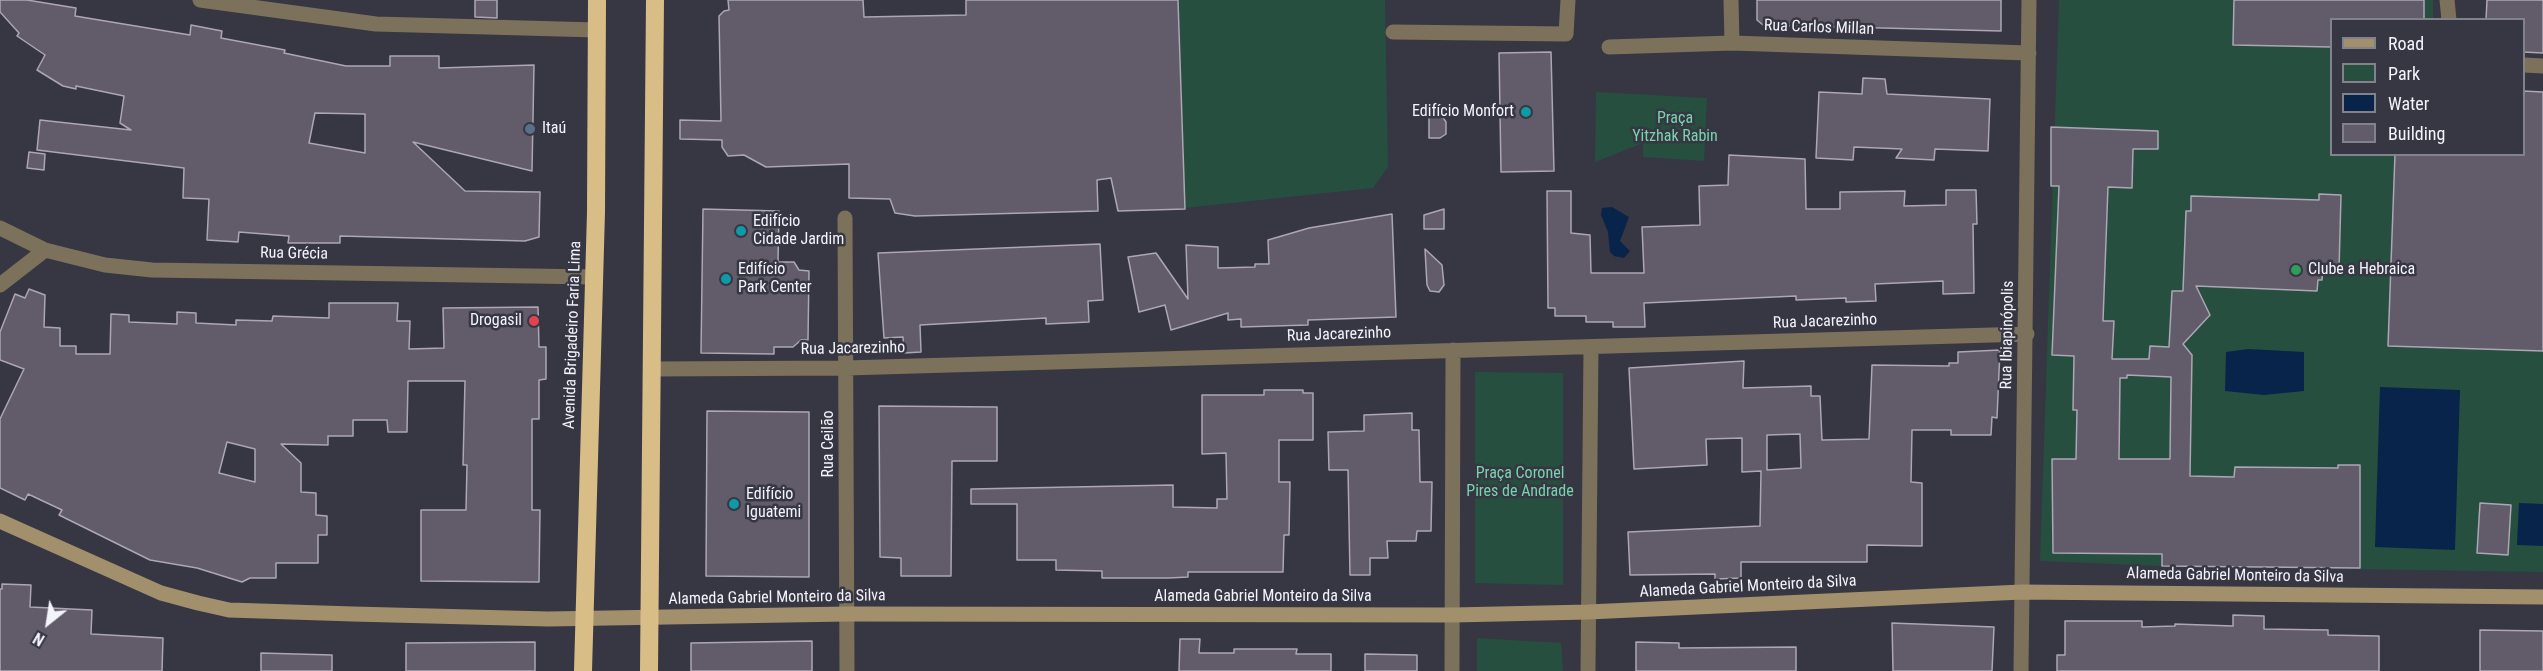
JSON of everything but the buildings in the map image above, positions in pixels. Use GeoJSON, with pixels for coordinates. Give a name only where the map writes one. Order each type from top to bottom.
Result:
{"type":"FeatureCollection","features":[{"type":"Feature","properties":{"kind":"highway","name":"Avenida Brigadeiro Faria Lima"},"geometry":{"type":"LineString","coordinates":[[583,671],[594,277],[597,0]]}},
{"type":"Feature","properties":{"kind":"highway"},"geometry":{"type":"LineString","coordinates":[[649,671],[655,0]]}},
{"type":"Feature","properties":{"kind":"street"},"geometry":{"type":"LineString","coordinates":[[200,0],[376,24],[597,30]]}},
{"type":"Feature","properties":{"kind":"street"},"geometry":{"type":"LineString","coordinates":[[1393,32],[1566,34],[1568,0]]}},
{"type":"Feature","properties":{"kind":"street"},"geometry":{"type":"LineString","coordinates":[[1731,0],[1732,43]]}},
{"type":"Feature","properties":{"kind":"street","name":"Rua Ibiapinópolis"},"geometry":{"type":"LineString","coordinates":[[2021,671],[2027,334],[2029,0]]}},
{"type":"Feature","properties":{"kind":"street"},"geometry":{"type":"LineString","coordinates":[[2446,0],[2449,18]]}},
{"type":"Feature","properties":{"kind":"street","name":"Rua Carlos Millan"},"geometry":{"type":"LineString","coordinates":[[1609,47],[1732,43],[2029,53]]}},
{"type":"Feature","properties":{"kind":"street"},"geometry":{"type":"LineString","coordinates":[[2525,65],[2543,66]]}},
{"type":"Feature","properties":{"kind":"street","name":"Rua Ceilão"},"geometry":{"type":"LineString","coordinates":[[845,218],[847,671]]}},
{"type":"Feature","properties":{"kind":"street","name":"Rua Grécia"},"geometry":{"type":"LineString","coordinates":[[0,228],[45,250],[105,265],[152,270],[594,277]]}},
{"type":"Feature","properties":{"kind":"street"},"geometry":{"type":"LineString","coordinates":[[0,285],[45,250]]}},
{"type":"Feature","properties":{"kind":"street","name":"Rua Jacarezinho"},"geometry":{"type":"LineString","coordinates":[[652,369],[846,368],[2027,334]]}},
{"type":"Feature","properties":{"kind":"street"},"geometry":{"type":"LineString","coordinates":[[1588,671],[1591,347]]}},
{"type":"Feature","properties":{"kind":"street"},"geometry":{"type":"LineString","coordinates":[[1452,671],[1453,350]]}},
{"type":"Feature","properties":{"kind":"street","name":"Alameda Gabriel Monteiro da Silva"},"geometry":{"type":"LineString","coordinates":[[0,522],[161,592],[228,610],[584,619],[847,614],[1453,615],[1588,612],[2022,592],[2543,597]]}},
{"type":"Feature","properties":{"kind":"green space"},"geometry":{"type":"Polygon","coordinates":[[[1179,0],[1385,0],[1388,167],[1373,188],[1185,208],[1179,0]]]}},
{"type":"Feature","properties":{"kind":"green space","name":"Clube a Hebraica"},"geometry":{"type":"Polygon","coordinates":[[[2059,0],[2433,0],[2433,18],[2330,18],[2330,156],[2525,156],[2525,91],[2543,92],[2543,572],[2162,566],[2040,561],[2059,0]]]}},
{"type":"Feature","properties":{"kind":"green space","name":"Praça Yitzhak Rabin"},"geometry":{"type":"Polygon","coordinates":[[[1596,92],[1707,98],[1704,161],[1643,157],[1643,143],[1595,162],[1596,92]]]}},
{"type":"Feature","properties":{"kind":"green space","name":"Praça Coronel Pires de Andrade"},"geometry":{"type":"Polygon","coordinates":[[[1475,372],[1563,373],[1563,585],[1475,583],[1475,372]]]}},
{"type":"Feature","properties":{"kind":"green space"},"geometry":{"type":"Polygon","coordinates":[[[1477,638],[1561,643],[1563,671],[1477,671],[1477,638]]]}},
{"type":"Feature","properties":{"kind":"water"},"geometry":{"type":"Polygon","coordinates":[[[1612,207],[1629,217],[1620,241],[1630,251],[1624,258],[1614,256],[1610,252],[1608,232],[1601,215],[1602,208],[1612,207]]]}},
{"type":"Feature","properties":{"kind":"water"},"geometry":{"type":"Polygon","coordinates":[[[2248,349],[2304,352],[2304,391],[2264,395],[2225,391],[2226,352],[2248,349]]]}},
{"type":"Feature","properties":{"kind":"water"},"geometry":{"type":"Polygon","coordinates":[[[2380,387],[2460,390],[2455,550],[2375,547],[2380,387]]]}},
{"type":"Feature","properties":{"kind":"water"},"geometry":{"type":"Polygon","coordinates":[[[2519,503],[2543,504],[2543,546],[2517,545],[2519,503]]]}},
{"type":"Feature","properties":{"kind":"place","name":"Edifício Monfort"},"geometry":{"type":"Point","coordinates":[1526,112]}},
{"type":"Feature","properties":{"kind":"place","name":"Itaú"},"geometry":{"type":"Point","coordinates":[530,129]}},
{"type":"Feature","properties":{"kind":"place","name":"Edifício Cidade Jardim"},"geometry":{"type":"Point","coordinates":[741,231]}},
{"type":"Feature","properties":{"kind":"place","name":"Clube a Hebraica"},"geometry":{"type":"Point","coordinates":[2296,270]}},
{"type":"Feature","properties":{"kind":"place","name":"Edifício Park Center"},"geometry":{"type":"Point","coordinates":[726,279]}},
{"type":"Feature","properties":{"kind":"place","name":"Drogasil"},"geometry":{"type":"Point","coordinates":[534,321]}},
{"type":"Feature","properties":{"kind":"place","name":"Edifício Iguatemi"},"geometry":{"type":"Point","coordinates":[734,504]}}]}
